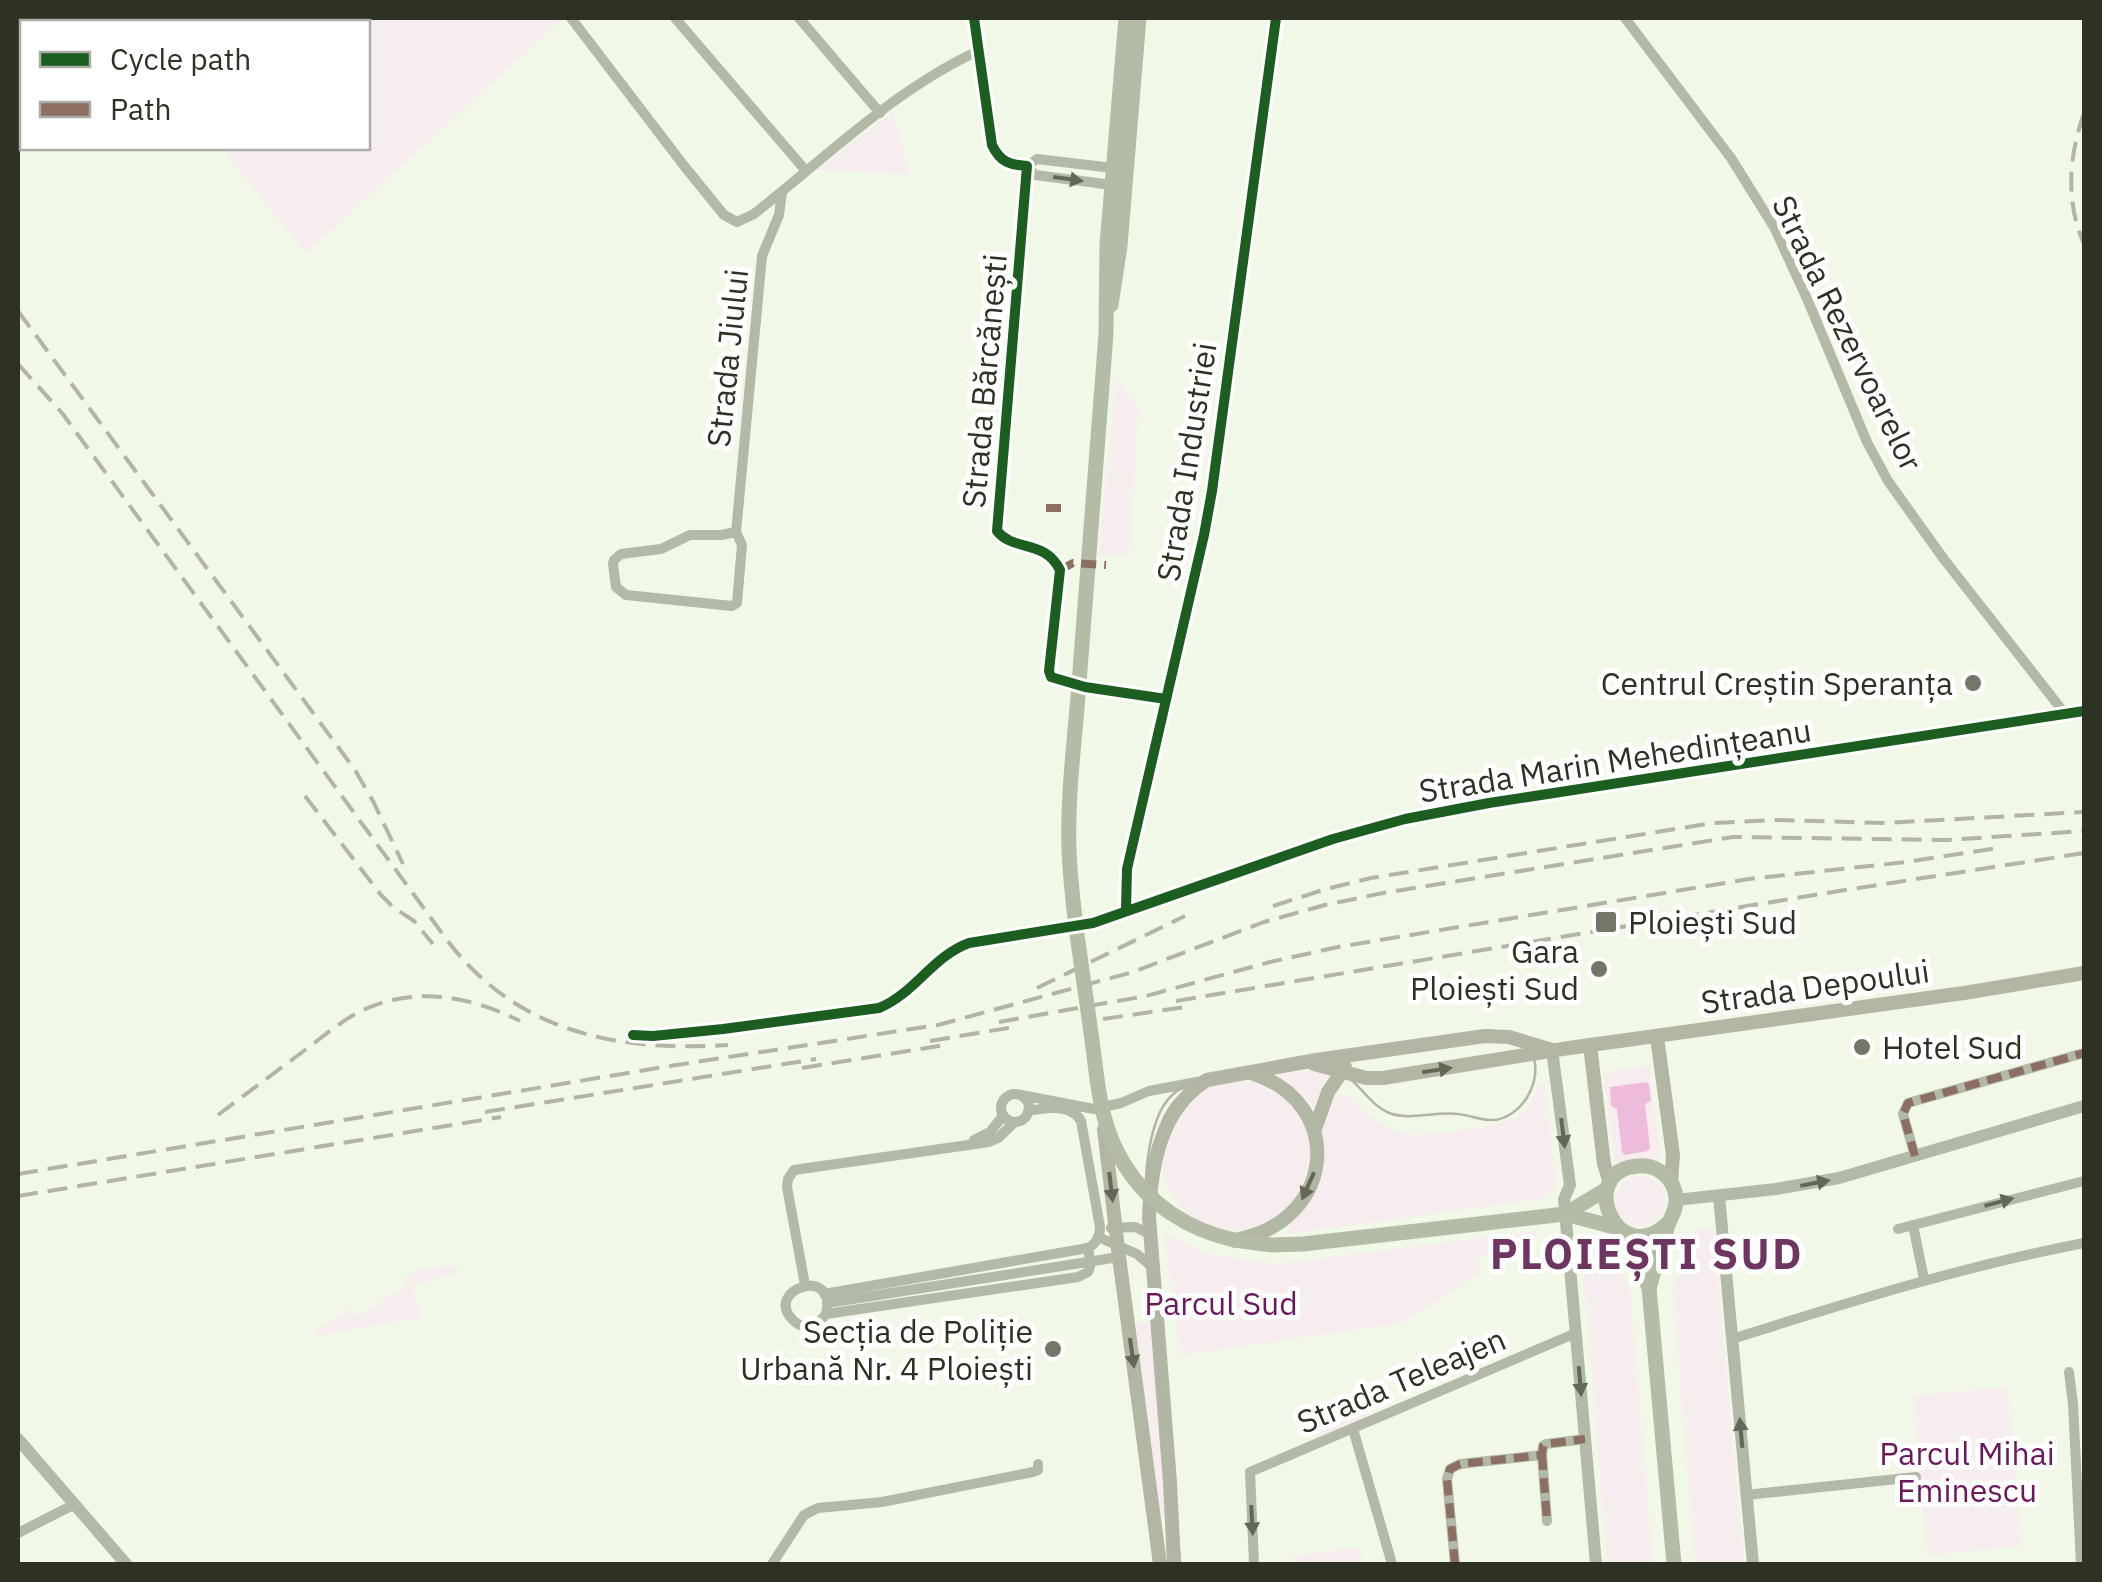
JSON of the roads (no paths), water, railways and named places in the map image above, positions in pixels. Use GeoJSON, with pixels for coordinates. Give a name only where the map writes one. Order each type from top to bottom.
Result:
{"type":"FeatureCollection","features":[{"type":"Feature","properties":{"kind":"main road"},"geometry":{"type":"LineString","coordinates":[[1126,18],[1069,834],[1097,1114],[1162,1564]]}},
{"type":"Feature","properties":{"kind":"main road"},"geometry":{"type":"LineString","coordinates":[[1106,334],[1120,246],[1139,18]]}},
{"type":"Feature","properties":{"kind":"main road","name":"Strada Depoului"},"geometry":{"type":"LineString","coordinates":[[1308,1063],[1366,1078],[1383,1078],[2084,973]]}},
{"type":"Feature","properties":{"kind":"main road","name":"Strada Depoului"},"geometry":{"type":"LineString","coordinates":[[1208,1080],[1485,1036],[1510,1038],[1552,1050]]}},
{"type":"Feature","properties":{"kind":"main road"},"geometry":{"type":"LineString","coordinates":[[1657,1037],[1676,1200],[1650,1288],[1674,1564]]}},
{"type":"Feature","properties":{"kind":"main road"},"geometry":{"type":"LineString","coordinates":[[1590,1046],[1608,1186],[1606,1207],[1650,1288]]}},
{"type":"Feature","properties":{"kind":"main road"},"geometry":{"type":"LineString","coordinates":[[1234,1240],[1264,1232],[1297,1208],[1312,1182],[1317,1162],[1315,1129],[1328,1092],[1355,1056]]}},
{"type":"Feature","properties":{"kind":"main road"},"geometry":{"type":"LineString","coordinates":[[1250,1073],[1285,1090],[1315,1129]]}},
{"type":"Feature","properties":{"kind":"main road"},"geometry":{"type":"LineString","coordinates":[[1174,1564],[1152,1267],[1150,1186],[1156,1156],[1171,1118],[1186,1096],[1208,1080]]}},
{"type":"Feature","properties":{"kind":"main road"},"geometry":{"type":"LineString","coordinates":[[1097,1114],[1125,1165],[1156,1202],[1183,1222],[1234,1240],[1303,1244],[1565,1216],[1642,1236],[1669,1222]]}},
{"type":"Feature","properties":{"kind":"main road"},"geometry":{"type":"LineString","coordinates":[[1565,1216],[1608,1186],[1626,1168],[1649,1166],[1671,1183]]}},
{"type":"Feature","properties":{"kind":"main road"},"geometry":{"type":"LineString","coordinates":[[1565,1216],[1614,1240],[1637,1262]]}},
{"type":"Feature","properties":{"kind":"main road"},"geometry":{"type":"LineString","coordinates":[[1162,1564],[1171,1501]]}},
{"type":"Feature","properties":{"kind":"street"},"geometry":{"type":"LineString","coordinates":[[571,18],[684,167],[724,215],[737,222],[744,221],[941,68],[978,51]]}},
{"type":"Feature","properties":{"kind":"street"},"geometry":{"type":"LineString","coordinates":[[675,18],[806,171]]}},
{"type":"Feature","properties":{"kind":"street"},"geometry":{"type":"LineString","coordinates":[[799,18],[880,113]]}},
{"type":"Feature","properties":{"kind":"street"},"geometry":{"type":"LineString","coordinates":[[974,18],[992,145],[1003,161],[1028,166],[1037,160],[1113,168]]}},
{"type":"Feature","properties":{"kind":"street","name":"Strada Industriei"},"geometry":{"type":"LineString","coordinates":[[1126,910],[1125,881],[1212,491],[1276,18]]}},
{"type":"Feature","properties":{"kind":"street","name":"Strada Rezervoarelor"},"geometry":{"type":"LineString","coordinates":[[1625,18],[1731,158],[1774,227],[1867,442],[1888,480],[2066,714]]}},
{"type":"Feature","properties":{"kind":"street"},"geometry":{"type":"LineString","coordinates":[[1028,166],[1035,175],[1112,185]]}},
{"type":"Feature","properties":{"kind":"street","name":"Strada Bărcănești"},"geometry":{"type":"LineString","coordinates":[[1028,166],[997,531],[1001,537],[1050,555],[1060,570],[1051,677],[1166,699]]}},
{"type":"Feature","properties":{"kind":"street","name":"Strada Jiului"},"geometry":{"type":"LineString","coordinates":[[736,532],[722,536],[690,535],[660,550],[621,554],[613,564],[616,588],[626,595],[734,605],[738,600],[742,545],[736,532],[762,256],[779,215],[782,192]]}},
{"type":"Feature","properties":{"kind":"street","name":"Strada Marin Mehedințeanu"},"geometry":{"type":"LineString","coordinates":[[633,1034],[653,1036],[723,1029],[879,1008],[950,951],[981,940],[1093,923],[1332,840],[1405,819],[2084,712]]}},
{"type":"Feature","properties":{"kind":"street"},"geometry":{"type":"LineString","coordinates":[[1552,1050],[1570,1185],[1564,1199],[1565,1216],[1596,1564]]}},
{"type":"Feature","properties":{"kind":"street"},"geometry":{"type":"LineString","coordinates":[[1915,1156],[1903,1114],[1908,1103],[2084,1053]]}},
{"type":"Feature","properties":{"kind":"street"},"geometry":{"type":"LineString","coordinates":[[1081,1121],[1104,1108],[1161,1088],[1208,1080]]}},
{"type":"Feature","properties":{"kind":"street"},"geometry":{"type":"LineString","coordinates":[[1161,1088],[1172,1092],[1175,1102],[1164,1135]]}},
{"type":"Feature","properties":{"kind":"street"},"geometry":{"type":"LineString","coordinates":[[1015,1122],[1003,1116],[1000,1106],[1004,1098],[1013,1094],[1097,1114]]}},
{"type":"Feature","properties":{"kind":"street"},"geometry":{"type":"LineString","coordinates":[[804,1286],[786,1183],[794,1170],[994,1140],[1024,1118],[1027,1101],[1021,1095]]}},
{"type":"Feature","properties":{"kind":"street"},"geometry":{"type":"LineString","coordinates":[[1676,1200],[1808,1184],[2084,1106]]}},
{"type":"Feature","properties":{"kind":"street"},"geometry":{"type":"LineString","coordinates":[[1028,1111],[1077,1113],[1099,1233]]}},
{"type":"Feature","properties":{"kind":"street"},"geometry":{"type":"LineString","coordinates":[[959,1146],[985,1135],[1003,1116]]}},
{"type":"Feature","properties":{"kind":"street"},"geometry":{"type":"LineString","coordinates":[[1898,1229],[2084,1181]]}},
{"type":"Feature","properties":{"kind":"street"},"geometry":{"type":"LineString","coordinates":[[1719,1196],[1754,1564]]}},
{"type":"Feature","properties":{"kind":"street"},"geometry":{"type":"LineString","coordinates":[[826,1304],[1066,1278],[1088,1272],[1088,1248],[1099,1233],[1135,1227],[1149,1217]]}},
{"type":"Feature","properties":{"kind":"street"},"geometry":{"type":"LineString","coordinates":[[1913,1224],[1924,1280]]}},
{"type":"Feature","properties":{"kind":"street"},"geometry":{"type":"LineString","coordinates":[[1135,1227],[1150,1234]]}},
{"type":"Feature","properties":{"kind":"street"},"geometry":{"type":"LineString","coordinates":[[1099,1233],[1152,1267]]}},
{"type":"Feature","properties":{"kind":"street"},"geometry":{"type":"LineString","coordinates":[[1732,1339],[1924,1280],[2084,1243]]}},
{"type":"Feature","properties":{"kind":"street"},"geometry":{"type":"LineString","coordinates":[[826,1304],[1088,1248]]}},
{"type":"Feature","properties":{"kind":"street"},"geometry":{"type":"LineString","coordinates":[[1058,1253],[1055,1269],[1066,1278]]}},
{"type":"Feature","properties":{"kind":"street"},"geometry":{"type":"LineString","coordinates":[[826,1304],[1118,1257]]}},
{"type":"Feature","properties":{"kind":"street"},"geometry":{"type":"LineString","coordinates":[[1042,1283],[1055,1269]]}},
{"type":"Feature","properties":{"kind":"street"},"geometry":{"type":"LineString","coordinates":[[804,1286],[814,1286],[826,1304],[822,1320],[811,1326],[798,1324],[787,1307],[793,1291],[804,1286]]}},
{"type":"Feature","properties":{"kind":"street","name":"Strada Teleajen"},"geometry":{"type":"LineString","coordinates":[[1254,1564],[1250,1472],[1576,1333]]}},
{"type":"Feature","properties":{"kind":"street"},"geometry":{"type":"LineString","coordinates":[[2069,1372],[2074,1404],[2080,1564]]}},
{"type":"Feature","properties":{"kind":"street"},"geometry":{"type":"LineString","coordinates":[[1353,1429],[1392,1564]]}},
{"type":"Feature","properties":{"kind":"street"},"geometry":{"type":"LineString","coordinates":[[18,1439],[126,1564]]}},
{"type":"Feature","properties":{"kind":"street"},"geometry":{"type":"LineString","coordinates":[[1547,1521],[1542,1446],[1585,1440]]}},
{"type":"Feature","properties":{"kind":"street"},"geometry":{"type":"LineString","coordinates":[[1455,1564],[1447,1479],[1450,1470],[1460,1464],[1542,1455]]}},
{"type":"Feature","properties":{"kind":"street"},"geometry":{"type":"LineString","coordinates":[[772,1564],[804,1515],[818,1508],[882,1502],[1033,1472],[1038,1470],[1038,1464]]}},
{"type":"Feature","properties":{"kind":"street"},"geometry":{"type":"LineString","coordinates":[[1746,1495],[1916,1477]]}},
{"type":"Feature","properties":{"kind":"street"},"geometry":{"type":"LineString","coordinates":[[18,1534],[76,1504]]}},
{"type":"Feature","properties":{"kind":"tram line"},"geometry":{"type":"LineString","coordinates":[[1174,1564],[1145,1206],[1148,1156],[1164,1105],[1180,1089],[1208,1077],[1488,1030],[1520,1039],[1532,1053],[1534,1079],[1523,1103],[1501,1119],[1449,1113],[1389,1113],[1343,1073],[1314,1067],[1273,1070],[1200,1085],[1181,1095],[1168,1110],[1155,1150],[1152,1208],[1180,1564]]}},
{"type":"Feature","properties":{"kind":"railway"},"geometry":{"type":"LineString","coordinates":[[2084,113],[2071,178],[2074,211],[2084,244]]}},
{"type":"Feature","properties":{"kind":"railway"},"geometry":{"type":"LineString","coordinates":[[18,311],[355,770],[403,864]]}},
{"type":"Feature","properties":{"kind":"railway"},"geometry":{"type":"LineString","coordinates":[[18,364],[62,413],[447,940],[475,971],[505,997],[572,1030],[648,1045],[728,1045]]}},
{"type":"Feature","properties":{"kind":"railway"},"geometry":{"type":"LineString","coordinates":[[305,796],[381,895],[414,921],[433,944]]}},
{"type":"Feature","properties":{"kind":"railway"},"geometry":{"type":"LineString","coordinates":[[1273,906],[1371,878],[1713,823],[1885,823],[2084,812]]}},
{"type":"Feature","properties":{"kind":"railway"},"geometry":{"type":"LineString","coordinates":[[18,1174],[938,1025],[1133,972],[1264,922],[1383,893],[1733,837],[1947,840],[2084,831]]}},
{"type":"Feature","properties":{"kind":"railway"},"geometry":{"type":"LineString","coordinates":[[999,1022],[1146,996],[1338,947],[1749,879],[1998,848]]}},
{"type":"Feature","properties":{"kind":"railway"},"geometry":{"type":"LineString","coordinates":[[1176,1001],[2084,853]]}},
{"type":"Feature","properties":{"kind":"railway"},"geometry":{"type":"LineString","coordinates":[[1037,988],[1185,916]]}},
{"type":"Feature","properties":{"kind":"railway"},"geometry":{"type":"LineString","coordinates":[[218,1115],[340,1023],[382,1003],[442,997],[482,1005],[520,1021]]}},
{"type":"Feature","properties":{"kind":"railway"},"geometry":{"type":"LineString","coordinates":[[1103,1019],[1192,1006]]}},
{"type":"Feature","properties":{"kind":"railway"},"geometry":{"type":"LineString","coordinates":[[930,1041],[1014,1027]]}},
{"type":"Feature","properties":{"kind":"railway"},"geometry":{"type":"LineString","coordinates":[[802,1068],[945,1045]]}},
{"type":"Feature","properties":{"kind":"railway"},"geometry":{"type":"LineString","coordinates":[[485,1112],[816,1059]]}},
{"type":"Feature","properties":{"kind":"railway"},"geometry":{"type":"LineString","coordinates":[[18,1196],[501,1117]]}},
{"type":"Feature","properties":{"kind":"place","name":"Centrul Creștin Speranța"},"geometry":{"type":"Point","coordinates":[1973,683]}},
{"type":"Feature","properties":{"kind":"place","name":"Ploiești Sud"},"geometry":{"type":"Point","coordinates":[1606,922]}},
{"type":"Feature","properties":{"kind":"place","name":"Gara Ploiești Sud"},"geometry":{"type":"Point","coordinates":[1599,969]}},
{"type":"Feature","properties":{"kind":"place","name":"Hotel Sud"},"geometry":{"type":"Point","coordinates":[1862,1047]}},
{"type":"Feature","properties":{"kind":"place","name":"Secția de Poliție Urbană Nr. 4 Ploiești"},"geometry":{"type":"Point","coordinates":[1053,1349]}},
{"type":"Feature","properties":{"kind":"district","name":"PLOIEȘTI SUD"},"geometry":{"type":"Point","coordinates":[1647,1253]}},
{"type":"Feature","properties":{"kind":"park label","name":"Parcul Sud"},"geometry":{"type":"Point","coordinates":[1221,1303]}},
{"type":"Feature","properties":{"kind":"park label","name":"Parcul Mihai Eminescu"},"geometry":{"type":"Point","coordinates":[1967,1472]}}]}
